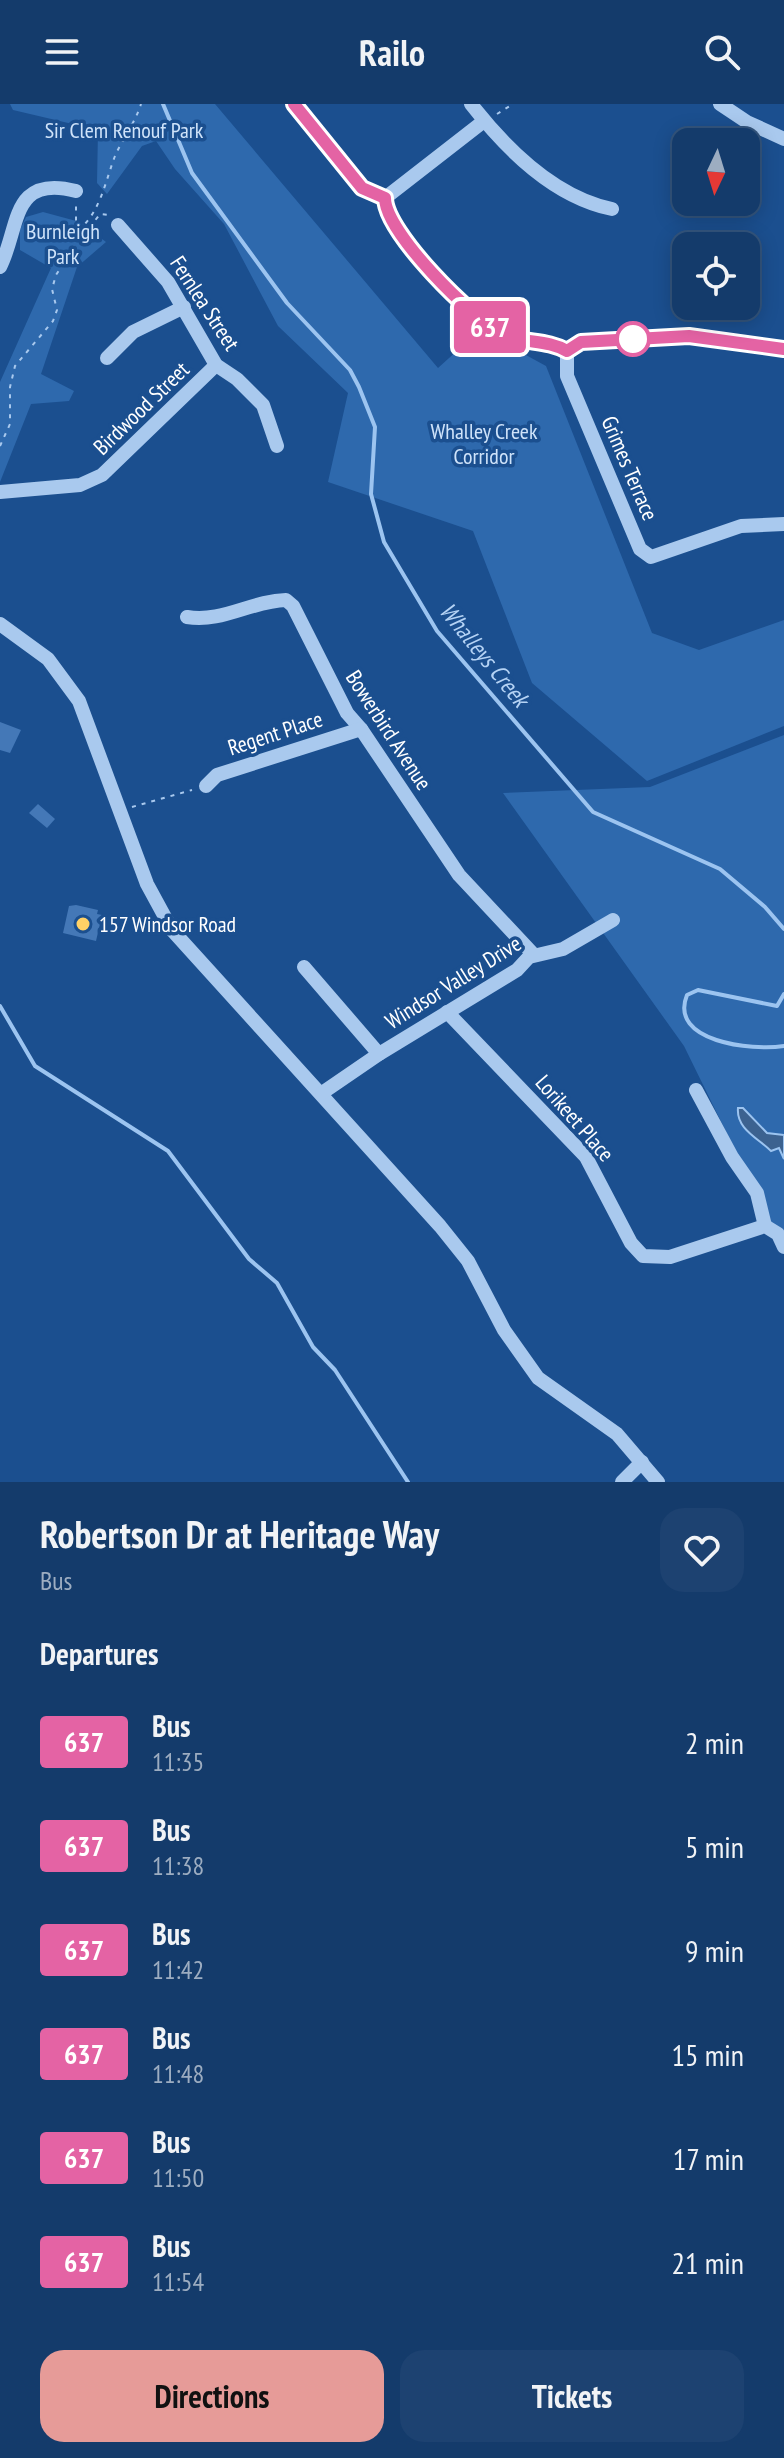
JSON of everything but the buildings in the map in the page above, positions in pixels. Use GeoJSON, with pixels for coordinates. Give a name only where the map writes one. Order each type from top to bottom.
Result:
{"type":"FeatureCollection","features":[{"type":"Feature","properties":{"kind":"street"},"geometry":{"type":"LineString","coordinates":[[294,104],[362,188],[385,198]]}},
{"type":"Feature","properties":{"kind":"street"},"geometry":{"type":"LineString","coordinates":[[471,104],[537,173],[590,204],[612,209]]}},
{"type":"Feature","properties":{"kind":"street"},"geometry":{"type":"LineString","coordinates":[[720,104],[747,122],[784,139]]}},
{"type":"Feature","properties":{"kind":"street"},"geometry":{"type":"LineString","coordinates":[[385,198],[484,121]]}},
{"type":"Feature","properties":{"kind":"street"},"geometry":{"type":"LineString","coordinates":[[0,267],[11,245],[11,227],[24,200],[34,192],[51,188],[76,191]]}},
{"type":"Feature","properties":{"kind":"street"},"geometry":{"type":"LineString","coordinates":[[385,198],[390,220],[472,314],[517,340],[545,342],[567,351],[581,342],[689,336],[784,349]]}},
{"type":"Feature","properties":{"kind":"street","name":"Fernlea Street"},"geometry":{"type":"LineString","coordinates":[[118,225],[159,270],[184,307],[216,365],[237,379],[263,405],[277,446]]}},
{"type":"Feature","properties":{"kind":"street"},"geometry":{"type":"LineString","coordinates":[[107,358],[133,332],[184,307]]}},
{"type":"Feature","properties":{"kind":"street","name":"Grimes Terrace"},"geometry":{"type":"LineString","coordinates":[[567,351],[567,376],[640,549],[651,557],[741,526],[784,524]]}},
{"type":"Feature","properties":{"kind":"street","name":"Birdwood Street"},"geometry":{"type":"LineString","coordinates":[[0,492],[80,485],[102,475],[216,365]]}},
{"type":"Feature","properties":{"kind":"street","name":"Bowerbird Avenue"},"geometry":{"type":"LineString","coordinates":[[187,617],[208,621],[270,600],[286,600],[301,617],[347,713],[361,729],[459,875],[534,955]]}},
{"type":"Feature","properties":{"kind":"street"},"geometry":{"type":"LineString","coordinates":[[0,624],[48,659],[79,701],[147,884],[172,930],[204,969],[322,1093],[468,1261],[504,1330],[538,1378],[617,1434],[658,1482]]}},
{"type":"Feature","properties":{"kind":"street","name":"Regent Place"},"geometry":{"type":"LineString","coordinates":[[206,786],[217,775],[361,729]]}},
{"type":"Feature","properties":{"kind":"street","name":"Windsor Valley Drive"},"geometry":{"type":"LineString","coordinates":[[322,1093],[379,1054],[517,970],[534,955],[563,949],[613,920]]}},
{"type":"Feature","properties":{"kind":"street"},"geometry":{"type":"LineString","coordinates":[[304,967],[379,1054]]}},
{"type":"Feature","properties":{"kind":"street","name":"Lorikeet Place"},"geometry":{"type":"LineString","coordinates":[[447,1012],[586,1157],[631,1243],[643,1256],[670,1257],[765,1226]]}},
{"type":"Feature","properties":{"kind":"street"},"geometry":{"type":"LineString","coordinates":[[696,1090],[732,1157],[760,1199],[765,1226],[778,1234],[784,1247]]}},
{"type":"Feature","properties":{"kind":"street"},"geometry":{"type":"LineString","coordinates":[[622,1482],[642,1462]]}},
{"type":"Feature","properties":{"kind":"path"},"geometry":{"type":"LineString","coordinates":[[78,230],[107,185],[116,154],[132,130],[141,104]]}},
{"type":"Feature","properties":{"kind":"path"},"geometry":{"type":"LineString","coordinates":[[484,121],[513,104]]}},
{"type":"Feature","properties":{"kind":"path"},"geometry":{"type":"LineString","coordinates":[[0,446],[10,424],[10,387],[15,366],[53,321],[57,310],[52,289],[56,275],[76,244],[76,191]]}},
{"type":"Feature","properties":{"kind":"path"},"geometry":{"type":"LineString","coordinates":[[82,228],[87,231],[104,213],[118,225]]}},
{"type":"Feature","properties":{"kind":"path"},"geometry":{"type":"LineString","coordinates":[[131,807],[206,786]]}},
{"type":"Feature","properties":{"kind":"green space","name":"Whalley Creek Corridor"},"geometry":{"type":"Polygon","coordinates":[[[10,104],[215,104],[438,368],[480,330],[546,366],[652,633],[699,650],[784,620],[784,726],[647,781],[532,683],[473,531],[328,482],[348,393],[278,326],[224,224],[175,169],[156,141],[142,146],[107,194],[97,183],[98,130],[13,110],[10,104]]]}},
{"type":"Feature","properties":{"kind":"green space","name":"Burnleigh Park"},"geometry":{"type":"Polygon","coordinates":[[[43,212],[80,222],[106,242],[77,267],[41,374],[74,391],[69,401],[31,404],[0,482],[0,382],[51,268],[20,250],[20,230],[26,217],[43,212]]]}},
{"type":"Feature","properties":{"kind":"green space"},"geometry":{"type":"Polygon","coordinates":[[[784,735],[784,1250],[684,1046],[503,793],[650,787],[784,735]]]}},
{"type":"Feature","properties":{"kind":"shaded area"},"geometry":{"type":"Polygon","coordinates":[[[738,1108],[743,1108],[767,1133],[784,1135],[784,1159],[779,1148],[771,1151],[744,1127],[738,1108]]]}},
{"type":"Feature","properties":{"kind":"waterway","name":"Whalleys Creek"},"geometry":{"type":"LineString","coordinates":[[163,104],[192,173],[287,303],[350,370],[359,387],[375,427],[371,494],[384,542],[437,631],[593,812],[720,869],[765,907],[784,929]]}},
{"type":"Feature","properties":{"kind":"waterway","name":"Whalleys Creek"},"geometry":{"type":"LineString","coordinates":[[784,994],[777,1006],[698,990],[687,995],[684,1011],[690,1024],[716,1040],[753,1047],[784,1046]]}},
{"type":"Feature","properties":{"kind":"waterway"},"geometry":{"type":"LineString","coordinates":[[0,1006],[35,1066],[168,1151],[249,1259],[277,1283],[313,1347],[335,1370],[408,1482]]}},
{"type":"Feature","properties":{"kind":"bus line","name":"637"},"geometry":{"type":"LineString","coordinates":[[294,104],[362,188],[385,198],[386,214],[390,220],[451,293],[472,314],[503,334],[517,340],[551,343],[567,351],[581,342],[689,336],[784,349]]}},
{"type":"Feature","properties":{"kind":"place","name":"157 Windsor Road"},"geometry":{"type":"Point","coordinates":[83,924]}},
{"type":"Feature","properties":{"kind":"park label","name":"Sir Clem Renouf Park"},"geometry":{"type":"Point","coordinates":[124,130]}}]}
